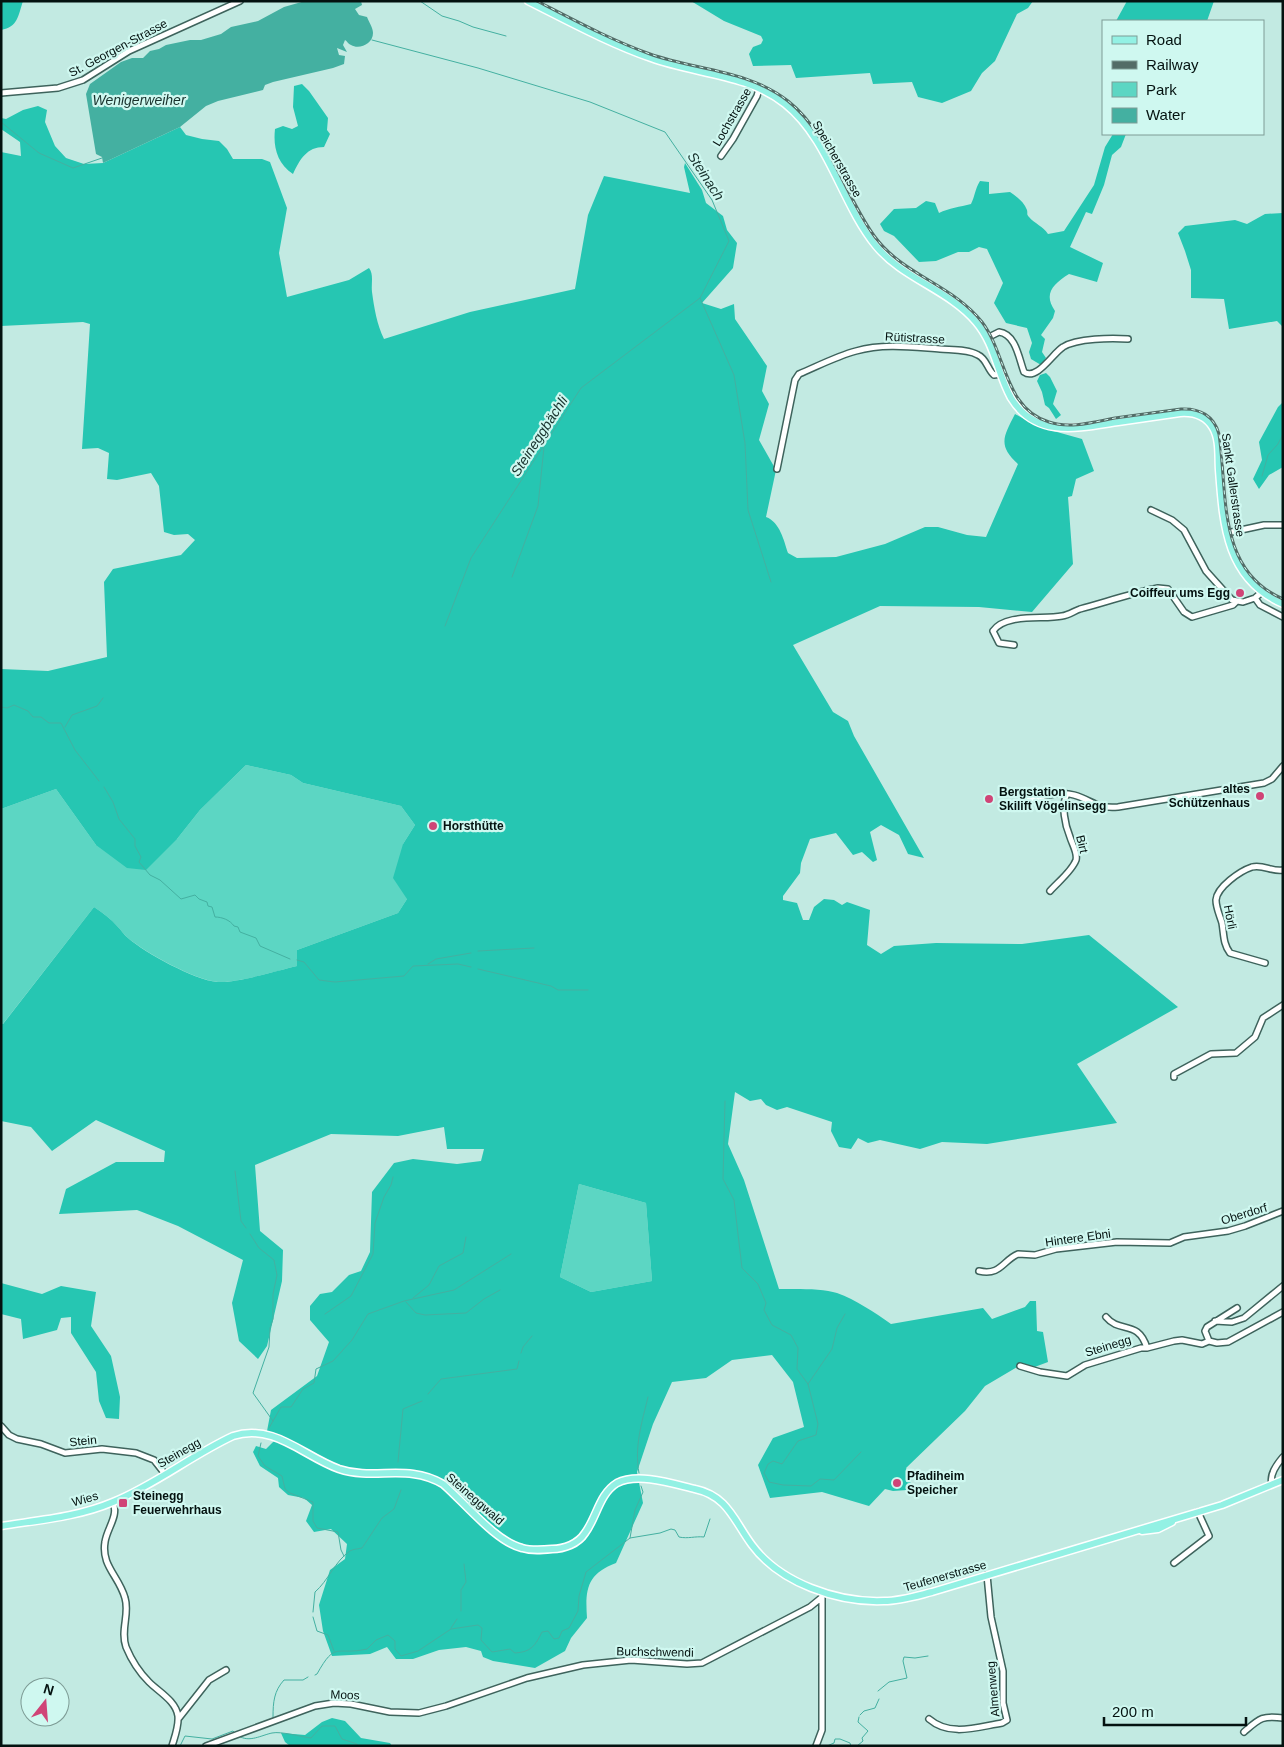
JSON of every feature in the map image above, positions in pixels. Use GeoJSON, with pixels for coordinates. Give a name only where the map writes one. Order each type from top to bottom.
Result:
{"type":"FeatureCollection","features":[{"type":"Feature","properties":{"kind":"main road","name":"Speicherstrasse"},"geometry":{"type":"LineString","coordinates":[[528,1],[631,51],[668,64],[737,81],[759,89],[794,112],[808,128],[863,227],[886,256],[908,274],[963,308],[976,321],[987,338],[1008,392],[1016,404],[1032,419],[1048,426]]}},
{"type":"Feature","properties":{"kind":"main road","name":"Sankt Gallerstrasse"},"geometry":{"type":"LineString","coordinates":[[1048,426],[1071,429],[1180,413],[1199,415],[1208,422],[1214,430],[1216,437],[1222,503],[1227,533],[1236,561],[1248,579],[1262,592],[1283,604]]}},
{"type":"Feature","properties":{"kind":"main road","name":"Steinegg"},"geometry":{"type":"LineString","coordinates":[[113,1502],[233,1436],[259,1433]]}},
{"type":"Feature","properties":{"kind":"main road","name":"Steineggwald"},"geometry":{"type":"LineString","coordinates":[[259,1433],[280,1438],[327,1463],[349,1472],[419,1474],[432,1478],[443,1484],[501,1538],[522,1548],[538,1550],[556,1549],[575,1543],[585,1533],[604,1495],[618,1483]]}},
{"type":"Feature","properties":{"kind":"main road","name":"Teufenerstrasse"},"geometry":{"type":"LineString","coordinates":[[618,1483],[631,1479],[646,1479],[696,1489],[716,1496],[728,1508],[752,1545],[767,1562],[791,1578],[822,1595],[889,1601],[919,1596],[1198,1512],[1236,1500],[1283,1480]]}},
{"type":"Feature","properties":{"kind":"main road","name":"Wies"},"geometry":{"type":"LineString","coordinates":[[1,1526],[80,1513],[113,1502]]}},
{"type":"Feature","properties":{"kind":"street","name":"St. Georgen-Strasse"},"geometry":{"type":"LineString","coordinates":[[1,93],[58,88],[83,80],[129,51],[240,1]]}},
{"type":"Feature","properties":{"kind":"street","name":"Lochstrasse"},"geometry":{"type":"LineString","coordinates":[[721,156],[733,139],[759,89]]}},
{"type":"Feature","properties":{"kind":"street"},"geometry":{"type":"LineString","coordinates":[[987,338],[1000,332],[1009,336],[1014,344],[1024,372],[1028,374],[1032,374],[1043,366],[1067,345],[1108,337],[1128,339]]}},
{"type":"Feature","properties":{"kind":"street","name":"Rütistrasse"},"geometry":{"type":"LineString","coordinates":[[777,470],[794,380],[799,374],[856,351],[896,345],[970,352],[982,357],[994,375],[1002,374]]}},
{"type":"Feature","properties":{"kind":"street"},"geometry":{"type":"LineString","coordinates":[[1151,510],[1172,520],[1184,530],[1206,571],[1228,597],[1236,602],[1243,602],[1255,598],[1262,592]]}},
{"type":"Feature","properties":{"kind":"street"},"geometry":{"type":"LineString","coordinates":[[1227,533],[1264,525],[1283,525]]}},
{"type":"Feature","properties":{"kind":"street"},"geometry":{"type":"LineString","coordinates":[[1014,645],[999,643],[992,631],[1007,622],[1026,618],[1061,617],[1081,609],[1158,588],[1168,589],[1184,612],[1192,616],[1233,605],[1236,602]]}},
{"type":"Feature","properties":{"kind":"street"},"geometry":{"type":"LineString","coordinates":[[1255,598],[1260,605],[1283,617]]}},
{"type":"Feature","properties":{"kind":"street"},"geometry":{"type":"LineString","coordinates":[[1024,801],[1049,794],[1067,794],[1100,806],[1118,807],[1264,783],[1272,779],[1283,766]]}},
{"type":"Feature","properties":{"kind":"street","name":"Birt"},"geometry":{"type":"LineString","coordinates":[[1050,891],[1076,860],[1076,853],[1069,834],[1064,808],[1067,794]]}},
{"type":"Feature","properties":{"kind":"street","name":"Hörli"},"geometry":{"type":"LineString","coordinates":[[1265,963],[1230,953],[1223,937],[1216,900],[1221,888],[1226,883],[1249,868],[1255,866],[1272,871],[1283,870]]}},
{"type":"Feature","properties":{"kind":"street"},"geometry":{"type":"LineString","coordinates":[[1174,1077],[1174,1074],[1211,1054],[1236,1053],[1256,1037],[1263,1018],[1283,1005]]}},
{"type":"Feature","properties":{"kind":"street","name":"Oberdorf"},"geometry":{"type":"LineString","coordinates":[[1184,1237],[1245,1226],[1283,1211]]}},
{"type":"Feature","properties":{"kind":"street","name":"Hintere Ebni"},"geometry":{"type":"LineString","coordinates":[[979,1271],[990,1272],[998,1269],[1018,1254],[1035,1255],[1056,1249],[1117,1242],[1170,1243],[1184,1237]]}},
{"type":"Feature","properties":{"kind":"street"},"geometry":{"type":"LineString","coordinates":[[1215,1321],[1232,1322],[1244,1318],[1283,1286]]}},
{"type":"Feature","properties":{"kind":"street"},"geometry":{"type":"LineString","coordinates":[[1208,1342],[1205,1331],[1207,1327],[1237,1308]]}},
{"type":"Feature","properties":{"kind":"street","name":"Steinegg"},"geometry":{"type":"LineString","coordinates":[[1020,1366],[1040,1372],[1067,1376],[1085,1365],[1141,1348],[1174,1341],[1182,1340],[1202,1344],[1208,1342],[1228,1342],[1283,1312]]}},
{"type":"Feature","properties":{"kind":"street","name":"Steinegg"},"geometry":{"type":"LineString","coordinates":[[1106,1317],[1114,1324],[1140,1333],[1144,1337],[1147,1348]]}},
{"type":"Feature","properties":{"kind":"street","name":"Stein"},"geometry":{"type":"LineString","coordinates":[[1,1426],[9,1435],[17,1439],[41,1444],[64,1453],[102,1449],[136,1453],[154,1460],[165,1474]]}},
{"type":"Feature","properties":{"kind":"street"},"geometry":{"type":"LineString","coordinates":[[1272,1484],[1270,1481],[1272,1475],[1283,1457]]}},
{"type":"Feature","properties":{"kind":"street","name":"Wies"},"geometry":{"type":"LineString","coordinates":[[113,1502],[116,1511],[105,1541],[105,1562],[115,1575],[125,1596],[127,1606],[123,1638],[139,1671],[173,1703],[178,1718]]}},
{"type":"Feature","properties":{"kind":"street"},"geometry":{"type":"LineString","coordinates":[[1174,1563],[1209,1536],[1198,1512]]}},
{"type":"Feature","properties":{"kind":"street","name":"Almenweg"},"geometry":{"type":"LineString","coordinates":[[929,1718],[939,1726],[950,1730],[1002,1723],[1007,1720],[1003,1703],[1003,1671],[991,1616],[987,1575]]}},
{"type":"Feature","properties":{"kind":"street"},"geometry":{"type":"LineString","coordinates":[[816,1746],[822,1730],[822,1595]]}},
{"type":"Feature","properties":{"kind":"street","name":"Buchschwendi"},"geometry":{"type":"LineString","coordinates":[[419,1713],[446,1706],[527,1678],[584,1664],[631,1660],[687,1664],[702,1663],[801,1611],[822,1595]]}},
{"type":"Feature","properties":{"kind":"street"},"geometry":{"type":"LineString","coordinates":[[172,1746],[178,1718],[209,1680],[226,1670]]}},
{"type":"Feature","properties":{"kind":"street","name":"Moos"},"geometry":{"type":"LineString","coordinates":[[206,1746],[315,1706],[334,1703],[351,1704],[395,1713],[419,1713]]}},
{"type":"Feature","properties":{"kind":"street"},"geometry":{"type":"LineString","coordinates":[[1244,1732],[1262,1718],[1268,1716],[1283,1718]]}},
{"type":"Feature","properties":{"kind":"green space"},"geometry":{"type":"Polygon","coordinates":[[[246,765],[291,775],[303,783],[401,806],[415,825],[403,844],[407,899],[398,913],[297,950],[297,966],[246,979],[218,982],[184,971],[146,951],[127,937],[113,921],[94,907],[2,1025],[1,809],[56,789],[96,845],[177,839],[200,810],[246,765]]]}},
{"type":"Feature","properties":{"kind":"green space"},"geometry":{"type":"Polygon","coordinates":[[[579,1184],[646,1203],[652,1281],[591,1292],[560,1277],[579,1184]]]}},
{"type":"Feature","properties":{"kind":"shaded area"},"geometry":{"type":"Polygon","coordinates":[[[1,1],[23,1],[14,23],[7,29],[1,30],[1,1]]]}},
{"type":"Feature","properties":{"kind":"shaded area"},"geometry":{"type":"Polygon","coordinates":[[[691,1],[1033,1],[1028,8],[1017,14],[995,61],[982,73],[971,91],[942,103],[918,97],[912,82],[873,84],[870,73],[796,78],[791,65],[753,66],[749,54],[753,47],[761,44],[763,40],[761,36],[724,21],[691,1]]]}},
{"type":"Feature","properties":{"kind":"shaded area"},"geometry":{"type":"Polygon","coordinates":[[[1127,1],[1214,1],[1207,20],[1117,20],[1127,1]]]}},
{"type":"Feature","properties":{"kind":"shaded area"},"geometry":{"type":"Polygon","coordinates":[[[302,84],[328,118],[327,130],[330,134],[324,147],[313,149],[305,155],[298,163],[293,174],[283,165],[277,154],[275,129],[283,126],[292,129],[298,126],[293,107],[294,86],[302,84]]]}},
{"type":"Feature","properties":{"kind":"shaded area"},"geometry":{"type":"Polygon","coordinates":[[[38,106],[47,110],[45,122],[55,146],[66,158],[84,164],[103,163],[180,127],[186,135],[219,141],[233,159],[262,159],[270,162],[287,208],[279,253],[287,297],[349,280],[369,268],[372,276],[375,310],[379,328],[384,339],[470,312],[575,289],[588,215],[604,176],[690,193],[684,167],[685,163],[702,190],[706,203],[723,216],[727,230],[737,243],[733,268],[702,303],[721,309],[734,304],[735,319],[767,366],[762,391],[769,404],[759,440],[776,470],[766,517],[771,519],[778,527],[788,553],[797,558],[836,557],[885,544],[925,527],[938,527],[967,535],[986,537],[1018,464],[1011,457],[1005,446],[1006,434],[1015,414],[1039,427],[1082,439],[1094,471],[1076,479],[1072,496],[1068,497],[1073,564],[1032,612],[979,607],[880,606],[793,645],[833,712],[848,721],[854,736],[924,858],[908,854],[899,835],[881,825],[870,832],[877,860],[873,862],[862,852],[853,855],[836,833],[810,839],[801,863],[800,873],[783,896],[783,900],[797,903],[803,920],[809,920],[814,907],[824,899],[834,900],[842,905],[847,902],[870,910],[867,945],[881,954],[894,946],[936,943],[1022,944],[1089,935],[1178,1007],[1077,1064],[1117,1123],[987,1144],[942,1142],[920,1149],[880,1140],[868,1143],[858,1138],[851,1149],[839,1147],[831,1131],[832,1122],[787,1107],[777,1110],[766,1105],[761,1099],[750,1101],[735,1092],[728,1144],[744,1180],[779,1289],[831,1291],[858,1303],[891,1324],[983,1308],[992,1319],[1025,1307],[1030,1301],[1036,1301],[1037,1331],[1043,1332],[1048,1362],[1032,1368],[1019,1366],[985,1386],[965,1411],[906,1468],[912,1479],[907,1490],[893,1491],[885,1489],[869,1506],[822,1492],[770,1498],[758,1465],[773,1438],[804,1427],[793,1382],[772,1355],[732,1360],[706,1378],[672,1382],[653,1424],[637,1472],[643,1503],[616,1563],[599,1572],[590,1584],[587,1599],[587,1618],[571,1638],[565,1651],[535,1668],[493,1661],[483,1657],[481,1651],[466,1647],[439,1650],[413,1659],[396,1659],[387,1647],[370,1654],[332,1656],[323,1631],[319,1605],[330,1570],[345,1559],[347,1544],[331,1529],[314,1532],[306,1521],[312,1505],[304,1498],[288,1495],[279,1487],[278,1478],[260,1466],[253,1452],[256,1446],[266,1449],[280,1435],[267,1431],[271,1410],[317,1376],[329,1342],[310,1320],[310,1306],[320,1294],[332,1292],[349,1275],[361,1271],[370,1252],[372,1192],[394,1163],[413,1159],[457,1164],[481,1161],[484,1149],[447,1149],[444,1127],[398,1136],[331,1134],[255,1165],[260,1231],[283,1250],[282,1281],[267,1346],[258,1359],[239,1341],[232,1303],[243,1260],[178,1226],[137,1210],[59,1214],[66,1189],[116,1162],[164,1162],[165,1151],[96,1120],[52,1151],[31,1127],[1,1121],[1,1024],[3,1024],[94,907],[110,919],[136,944],[171,965],[196,976],[217,982],[225,982],[268,974],[297,966],[297,950],[398,913],[407,899],[393,878],[403,844],[415,825],[401,806],[303,783],[291,775],[246,765],[200,810],[177,839],[146,870],[127,868],[96,845],[56,789],[1,809],[1,669],[48,671],[107,657],[104,582],[113,569],[181,555],[195,540],[188,534],[174,535],[164,532],[159,486],[151,473],[117,480],[107,479],[109,453],[98,448],[82,449],[90,324],[83,322],[1,326],[1,152],[21,156],[20,142],[1,129],[1,118],[6,119],[23,110],[38,106]],[[579,1184],[560,1277],[591,1292],[652,1281],[646,1203],[579,1184]]]}},
{"type":"Feature","properties":{"kind":"shaded area"},"geometry":{"type":"Polygon","coordinates":[[[1112,135],[1126,135],[1121,147],[1112,155],[1104,185],[1092,214],[1086,212],[1070,247],[1103,263],[1097,282],[1069,274],[1054,286],[1050,299],[1055,311],[1053,318],[1041,335],[1045,339],[1042,352],[1046,358],[1041,365],[1031,359],[1029,352],[1032,343],[1027,328],[1006,323],[994,303],[1003,283],[987,249],[979,247],[969,252],[958,252],[936,261],[919,262],[894,236],[884,231],[880,224],[894,209],[916,208],[926,201],[935,203],[939,213],[971,204],[980,181],[989,182],[989,194],[1010,192],[1015,195],[1024,204],[1029,217],[1048,234],[1064,231],[1094,185],[1105,147],[1112,135]]]}},
{"type":"Feature","properties":{"kind":"shaded area"},"geometry":{"type":"Polygon","coordinates":[[[1283,213],[1283,327],[1277,321],[1229,329],[1224,299],[1191,298],[1191,270],[1178,233],[1185,226],[1235,220],[1247,224],[1265,214],[1283,213]]]}},
{"type":"Feature","properties":{"kind":"shaded area"},"geometry":{"type":"Polygon","coordinates":[[[1046,373],[1057,391],[1053,404],[1061,415],[1056,419],[1045,405],[1037,381],[1040,375],[1046,373]]]}},
{"type":"Feature","properties":{"kind":"shaded area"},"geometry":{"type":"Polygon","coordinates":[[[1283,402],[1283,467],[1269,475],[1259,489],[1253,479],[1262,460],[1259,442],[1278,407],[1283,402]]]}},
{"type":"Feature","properties":{"kind":"shaded area"},"geometry":{"type":"Polygon","coordinates":[[[1,1283],[42,1294],[61,1286],[96,1292],[91,1326],[111,1356],[120,1397],[119,1419],[106,1418],[99,1401],[96,1372],[71,1333],[71,1317],[61,1318],[57,1330],[23,1339],[21,1319],[1,1314],[1,1283]]]}},
{"type":"Feature","properties":{"kind":"shaded area"},"geometry":{"type":"Polygon","coordinates":[[[332,1718],[345,1721],[361,1738],[390,1743],[392,1746],[290,1746],[285,1742],[281,1733],[305,1735],[322,1722],[332,1718]]]}},
{"type":"Feature","properties":{"kind":"water","name":"Wenigerweiher"},"geometry":{"type":"Polygon","coordinates":[[[305,1],[361,1],[362,5],[355,9],[359,15],[367,17],[373,31],[371,40],[365,45],[358,47],[350,45],[345,40],[343,45],[347,52],[337,48],[339,55],[345,56],[344,64],[273,82],[265,85],[263,90],[218,101],[206,106],[180,127],[103,163],[102,157],[96,154],[86,94],[90,84],[121,62],[132,58],[143,58],[150,51],[166,45],[190,40],[201,40],[221,34],[231,27],[258,21],[284,7],[305,1]]]}},
{"type":"Feature","properties":{"kind":"waterway"},"geometry":{"type":"LineString","coordinates":[[420,1],[442,16],[506,36]]}},
{"type":"Feature","properties":{"kind":"waterway","name":"Steinach"},"geometry":{"type":"LineString","coordinates":[[372,40],[478,68],[590,102],[665,132],[712,200],[729,241],[700,298],[734,375],[745,443],[748,510],[771,582]]}},
{"type":"Feature","properties":{"kind":"waterway","name":"Steinach"},"geometry":{"type":"LineString","coordinates":[[1,122],[39,153],[73,168],[102,158]]}},
{"type":"Feature","properties":{"kind":"waterway","name":"Steineggbächli"},"geometry":{"type":"LineString","coordinates":[[445,626],[471,558],[581,388],[700,298]]}},
{"type":"Feature","properties":{"kind":"waterway"},"geometry":{"type":"LineString","coordinates":[[1262,476],[1268,455],[1278,444],[1283,434]]}},
{"type":"Feature","properties":{"kind":"waterway"},"geometry":{"type":"LineString","coordinates":[[512,577],[538,506],[544,447]]}},
{"type":"Feature","properties":{"kind":"waterway"},"geometry":{"type":"LineString","coordinates":[[65,727],[72,715],[97,706],[103,698]]}},
{"type":"Feature","properties":{"kind":"waterway"},"geometry":{"type":"LineString","coordinates":[[1,707],[7,708],[14,705],[28,711],[33,717],[41,717],[49,723],[61,723],[75,750],[99,781]]}},
{"type":"Feature","properties":{"kind":"waterway"},"geometry":{"type":"LineString","coordinates":[[104,787],[113,802],[119,819],[135,839],[135,846],[141,857],[139,862],[150,875],[160,880],[181,899],[195,895],[207,902],[208,906],[212,907],[215,917],[223,918],[238,927],[240,932],[256,938],[260,946],[290,959]]}},
{"type":"Feature","properties":{"kind":"waterway"},"geometry":{"type":"LineString","coordinates":[[478,951],[534,948]]}},
{"type":"Feature","properties":{"kind":"waterway"},"geometry":{"type":"LineString","coordinates":[[428,964],[436,959],[471,953]]}},
{"type":"Feature","properties":{"kind":"waterway"},"geometry":{"type":"LineString","coordinates":[[297,960],[304,962],[319,980],[335,982],[404,976],[413,966],[458,964],[471,967]]}},
{"type":"Feature","properties":{"kind":"waterway"},"geometry":{"type":"LineString","coordinates":[[478,969],[551,986],[558,990],[588,990]]}},
{"type":"Feature","properties":{"kind":"waterway"},"geometry":{"type":"LineString","coordinates":[[725,1101],[723,1179],[734,1200],[742,1268],[758,1284],[766,1303],[764,1310],[772,1325],[791,1335],[798,1348],[797,1369],[808,1384],[818,1424],[816,1435],[798,1441],[782,1464],[773,1461],[768,1464],[764,1473],[769,1482],[783,1485],[811,1486],[820,1479],[834,1480],[861,1452]]}},
{"type":"Feature","properties":{"kind":"waterway"},"geometry":{"type":"LineString","coordinates":[[235,1171],[241,1221],[246,1228]]}},
{"type":"Feature","properties":{"kind":"waterway"},"geometry":{"type":"LineString","coordinates":[[325,1314],[351,1296],[373,1254],[375,1223],[393,1177]]}},
{"type":"Feature","properties":{"kind":"waterway"},"geometry":{"type":"LineString","coordinates":[[250,1234],[259,1248],[274,1260],[277,1275],[273,1294],[273,1319],[270,1328],[269,1347],[253,1393],[273,1421]]}},
{"type":"Feature","properties":{"kind":"waterway"},"geometry":{"type":"LineString","coordinates":[[413,1298],[429,1285],[439,1266],[463,1253],[466,1237]]}},
{"type":"Feature","properties":{"kind":"waterway"},"geometry":{"type":"LineString","coordinates":[[269,1428],[281,1407],[291,1407],[303,1389],[314,1383],[316,1369],[333,1361],[352,1340],[368,1314],[404,1301],[454,1290],[511,1254]]}},
{"type":"Feature","properties":{"kind":"waterway"},"geometry":{"type":"LineString","coordinates":[[406,1302],[416,1313],[425,1315],[466,1313],[484,1299],[500,1290]]}},
{"type":"Feature","properties":{"kind":"waterway"},"geometry":{"type":"LineString","coordinates":[[808,1384],[832,1349],[837,1328],[845,1314]]}},
{"type":"Feature","properties":{"kind":"waterway"},"geometry":{"type":"LineString","coordinates":[[521,1353],[523,1347],[532,1336]]}},
{"type":"Feature","properties":{"kind":"waterway"},"geometry":{"type":"LineString","coordinates":[[428,1394],[441,1379],[517,1369],[519,1361]]}},
{"type":"Feature","properties":{"kind":"waterway"},"geometry":{"type":"LineString","coordinates":[[639,1473],[638,1444],[648,1397]]}},
{"type":"Feature","properties":{"kind":"waterway"},"geometry":{"type":"LineString","coordinates":[[398,1462],[403,1409],[422,1401]]}},
{"type":"Feature","properties":{"kind":"waterway"},"geometry":{"type":"LineString","coordinates":[[261,1443],[258,1456],[265,1466],[282,1476],[285,1489],[290,1493],[313,1502],[313,1521],[317,1528],[338,1532],[344,1556]]}},
{"type":"Feature","properties":{"kind":"waterway"},"geometry":{"type":"LineString","coordinates":[[630,1538],[635,1510],[643,1492],[641,1486]]}},
{"type":"Feature","properties":{"kind":"waterway"},"geometry":{"type":"LineString","coordinates":[[313,1612],[315,1592],[345,1555],[351,1550],[362,1548],[382,1518],[394,1509],[401,1490]]}},
{"type":"Feature","properties":{"kind":"waterway"},"geometry":{"type":"LineString","coordinates":[[315,1675],[333,1653],[367,1649],[376,1640],[388,1635],[395,1641],[395,1649],[401,1656],[418,1651],[451,1629],[478,1625],[482,1628],[481,1640],[492,1652],[510,1649],[515,1653],[529,1650],[535,1645],[542,1632],[548,1631],[554,1639],[559,1638],[562,1631],[569,1628],[578,1611],[579,1596],[586,1572],[630,1538],[660,1533],[671,1529],[675,1530],[679,1537],[704,1537],[710,1519]]}},
{"type":"Feature","properties":{"kind":"waterway"},"geometry":{"type":"LineString","coordinates":[[461,1611],[461,1590],[466,1582],[464,1564]]}},
{"type":"Feature","properties":{"kind":"waterway"},"geometry":{"type":"LineString","coordinates":[[313,1617],[317,1631],[328,1635],[334,1651]]}},
{"type":"Feature","properties":{"kind":"waterway"},"geometry":{"type":"LineString","coordinates":[[451,1628],[457,1619]]}},
{"type":"Feature","properties":{"kind":"waterway"},"geometry":{"type":"LineString","coordinates":[[878,1691],[889,1682],[907,1678],[903,1661],[904,1657],[928,1656]]}},
{"type":"Feature","properties":{"kind":"waterway"},"geometry":{"type":"LineString","coordinates":[[273,1717],[275,1697],[278,1688],[284,1680],[303,1680],[308,1677]]}},
{"type":"Feature","properties":{"kind":"waterway"},"geometry":{"type":"LineString","coordinates":[[860,1715],[864,1711],[875,1708],[879,1699]]}},
{"type":"Feature","properties":{"kind":"waterway"},"geometry":{"type":"LineString","coordinates":[[857,1746],[863,1741],[862,1738],[868,1731],[858,1722],[859,1717]]}},
{"type":"Feature","properties":{"kind":"waterway"},"geometry":{"type":"LineString","coordinates":[[239,1736],[251,1739],[272,1733],[286,1733],[311,1738],[322,1726],[335,1726],[342,1739],[358,1746]]}},
{"type":"Feature","properties":{"kind":"waterway"},"geometry":{"type":"LineString","coordinates":[[180,1746],[185,1736],[212,1739],[233,1731],[235,1733]]}},
{"type":"Feature","properties":{"kind":"waterway"},"geometry":{"type":"LineString","coordinates":[[827,1746],[834,1743],[835,1739],[850,1743],[851,1746]]}},
{"type":"Feature","properties":{"kind":"railway"},"geometry":{"type":"LineString","coordinates":[[537,1],[593,29],[650,54],[739,77],[773,91],[788,101],[815,130],[864,220],[886,250],[899,261],[957,298],[982,322],[997,350],[1015,393],[1023,405],[1034,415],[1049,422],[1065,425],[1181,409],[1194,410],[1210,418],[1214,422],[1219,434],[1229,528],[1236,550],[1246,569],[1261,586],[1283,599]]}},
{"type":"Feature","properties":{"kind":"place","name":"Coiffeur ums Egg"},"geometry":{"type":"Point","coordinates":[1240,593]}},
{"type":"Feature","properties":{"kind":"place","name":"altes Schützenhaus"},"geometry":{"type":"Point","coordinates":[1260,796]}},
{"type":"Feature","properties":{"kind":"place","name":"Bergstation Skilift Vögelinsegg"},"geometry":{"type":"Point","coordinates":[989,799]}},
{"type":"Feature","properties":{"kind":"place","name":"Horsthütte"},"geometry":{"type":"Point","coordinates":[433,826]}},
{"type":"Feature","properties":{"kind":"place","name":"Pfadiheim Speicher"},"geometry":{"type":"Point","coordinates":[897,1483]}},
{"type":"Feature","properties":{"kind":"place","name":"Steinegg Feuerwehrhaus"},"geometry":{"type":"Point","coordinates":[123,1503]}}]}
